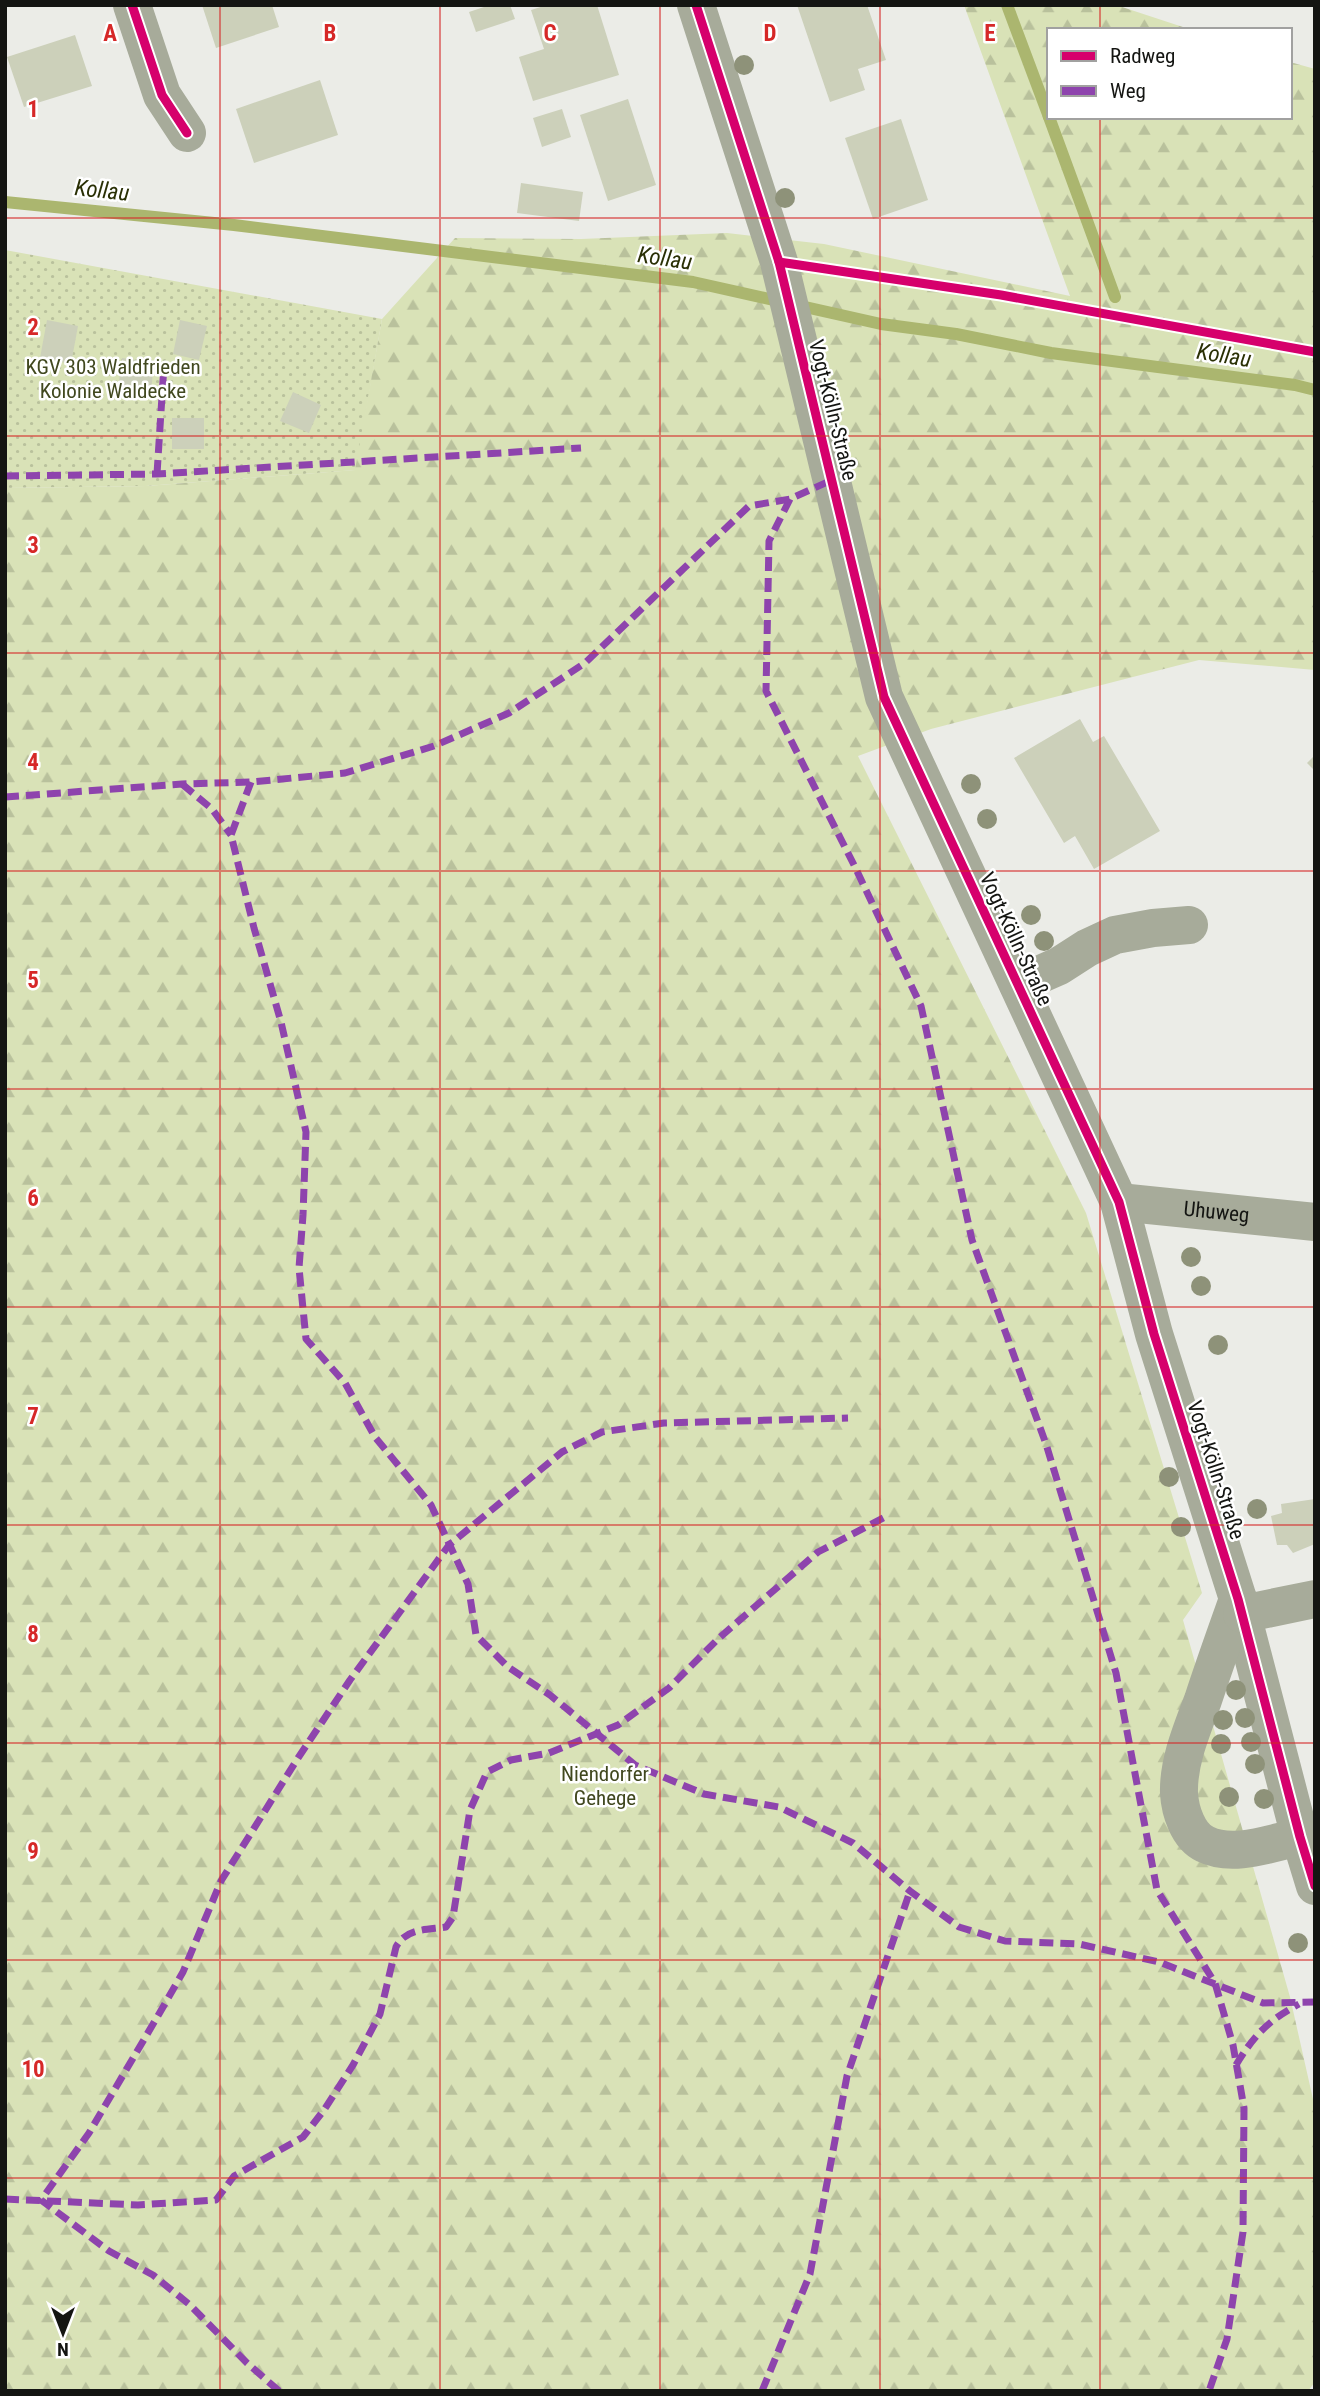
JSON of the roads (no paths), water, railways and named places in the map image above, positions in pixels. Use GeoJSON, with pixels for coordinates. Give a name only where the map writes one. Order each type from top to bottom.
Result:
{"type":"FeatureCollection","features":[{"type":"Feature","properties":{"kind":"street"},"geometry":{"type":"LineString","coordinates":[[132,5],[162,94],[187,133]]}},
{"type":"Feature","properties":{"kind":"street","name":"Vogt-Kölln-Straße"},"geometry":{"type":"LineString","coordinates":[[696,5],[781,270],[884,697],[1119,1202],[1154,1334],[1240,1606],[1315,1886]]}},
{"type":"Feature","properties":{"kind":"street"},"geometry":{"type":"LineString","coordinates":[[1018,984],[1059,966],[1087,948],[1115,935],[1189,925]]}},
{"type":"Feature","properties":{"kind":"street","name":"Uhuweg"},"geometry":{"type":"LineString","coordinates":[[1119,1202],[1315,1222]]}},
{"type":"Feature","properties":{"kind":"street"},"geometry":{"type":"LineString","coordinates":[[1300,1837],[1230,1850],[1204,1844],[1189,1828],[1180,1793],[1186,1747],[1240,1606],[1315,1599]]}},
{"type":"Feature","properties":{"kind":"waterway"},"geometry":{"type":"LineString","coordinates":[[1007,5],[1047,112]]}},
{"type":"Feature","properties":{"kind":"waterway"},"geometry":{"type":"LineString","coordinates":[[1050,119],[1115,297]]}},
{"type":"Feature","properties":{"kind":"waterway","name":"Kollau"},"geometry":{"type":"LineString","coordinates":[[5,202],[234,225],[693,282],[881,324],[956,334],[1051,353],[1295,385],[1315,390]]}},
{"type":"Feature","properties":{"kind":"park label","name":"KGV 303 Waldfrieden Kolonie Waldecke"},"geometry":{"type":"Point","coordinates":[113,379]}},
{"type":"Feature","properties":{"kind":"park label","name":"Niendorfer Gehege"},"geometry":{"type":"Point","coordinates":[605,1786]}}]}
